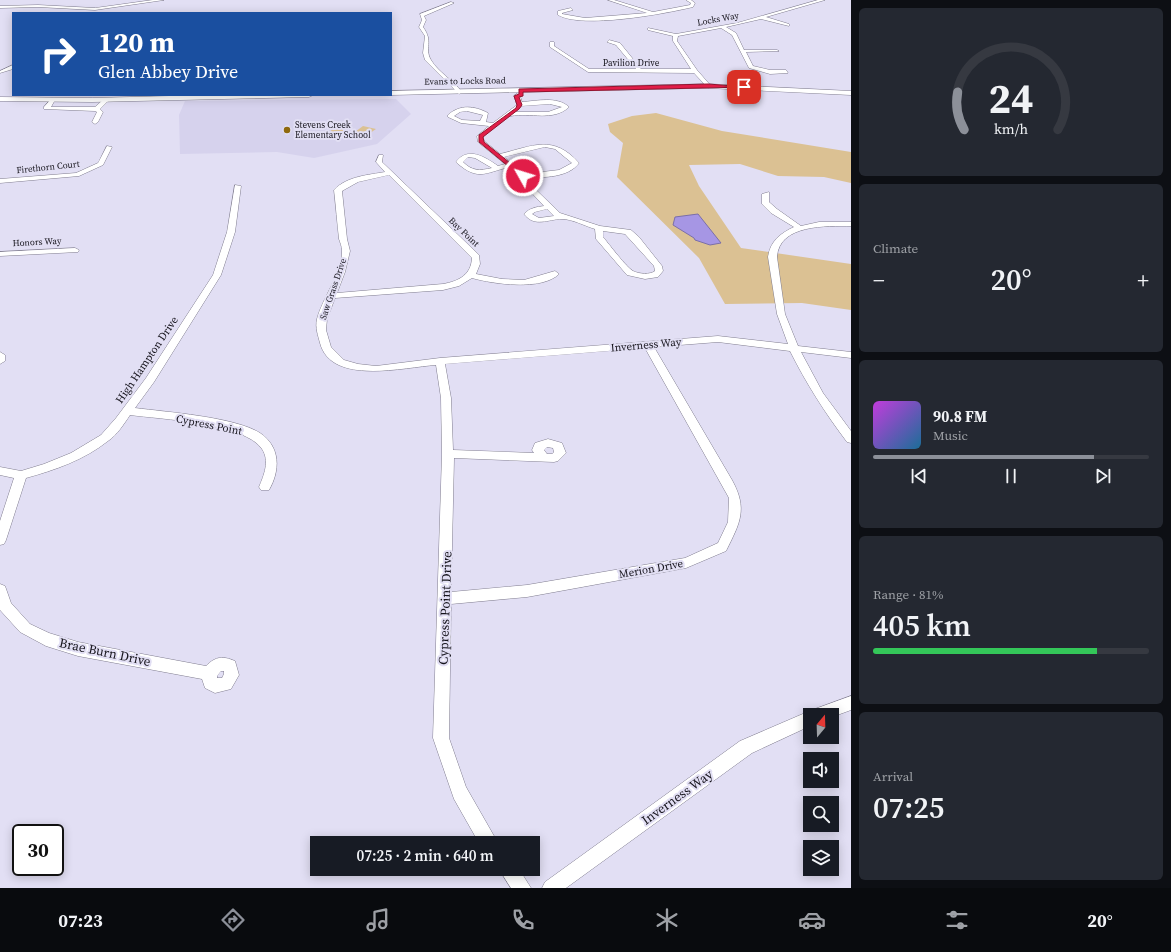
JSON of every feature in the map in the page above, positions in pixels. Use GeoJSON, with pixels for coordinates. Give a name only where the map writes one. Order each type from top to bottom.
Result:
{"type":"FeatureCollection","features":[{"type":"Feature","properties":{"kind":"street"},"geometry":{"type":"LineString","coordinates":[[0,7],[38,6],[95,8],[162,0]]}},
{"type":"Feature","properties":{"kind":"street"},"geometry":{"type":"LineString","coordinates":[[610,0],[654,13]]}},
{"type":"Feature","properties":{"kind":"street"},"geometry":{"type":"LineString","coordinates":[[571,9],[560,12],[560,15],[580,19],[654,13],[691,6],[693,3],[688,0]]}},
{"type":"Feature","properties":{"kind":"street","name":"Locks Way"},"geometry":{"type":"LineString","coordinates":[[676,35],[763,18],[823,0]]}},
{"type":"Feature","properties":{"kind":"street"},"geometry":{"type":"LineString","coordinates":[[452,3],[422,15],[424,20],[421,27],[427,36],[426,54],[430,64],[454,82],[459,92]]}},
{"type":"Feature","properties":{"kind":"street"},"geometry":{"type":"LineString","coordinates":[[763,18],[787,25]]}},
{"type":"Feature","properties":{"kind":"street"},"geometry":{"type":"LineString","coordinates":[[720,26],[734,34],[751,67],[766,71],[786,72]]}},
{"type":"Feature","properties":{"kind":"street"},"geometry":{"type":"LineString","coordinates":[[650,29],[676,35],[674,38],[675,41],[695,71],[708,86]]}},
{"type":"Feature","properties":{"kind":"street"},"geometry":{"type":"LineString","coordinates":[[609,41],[618,44],[640,71]]}},
{"type":"Feature","properties":{"kind":"street","name":"Pavilion Drive"},"geometry":{"type":"LineString","coordinates":[[552,44],[552,47],[588,70],[604,72],[695,71]]}},
{"type":"Feature","properties":{"kind":"street"},"geometry":{"type":"LineString","coordinates":[[743,51],[777,51]]}},
{"type":"Feature","properties":{"kind":"street"},"geometry":{"type":"LineString","coordinates":[[2,72],[12,67]]}},
{"type":"Feature","properties":{"kind":"street","name":"Evans to Locks Road"},"geometry":{"type":"LineString","coordinates":[[392,93],[506,90],[518,93],[708,86],[851,93]]}},
{"type":"Feature","properties":{"kind":"street"},"geometry":{"type":"LineString","coordinates":[[518,93],[519,104],[512,114],[480,136],[481,142],[523,176],[530,188],[548,207],[562,217],[599,228],[628,232],[636,239],[658,266],[660,271],[655,275],[645,276],[630,273],[599,236],[599,228]]}},
{"type":"Feature","properties":{"kind":"street"},"geometry":{"type":"LineString","coordinates":[[0,99],[52,100],[93,98],[106,100],[268,96]]}},
{"type":"Feature","properties":{"kind":"street"},"geometry":{"type":"LineString","coordinates":[[52,100],[46,108],[97,109],[106,100]]}},
{"type":"Feature","properties":{"kind":"street"},"geometry":{"type":"LineString","coordinates":[[512,114],[543,114],[566,108],[563,105],[552,103],[519,104]]}},
{"type":"Feature","properties":{"kind":"street"},"geometry":{"type":"LineString","coordinates":[[95,122],[100,112],[97,109]]}},
{"type":"Feature","properties":{"kind":"street"},"geometry":{"type":"LineString","coordinates":[[485,120],[487,115],[484,112],[464,109],[456,111],[450,116],[468,123],[485,120],[498,123]]}},
{"type":"Feature","properties":{"kind":"street"},"geometry":{"type":"LineString","coordinates":[[498,156],[545,145],[557,148],[576,163],[572,168],[562,172],[523,176]]}},
{"type":"Feature","properties":{"kind":"street","name":"Firethorn Court"},"geometry":{"type":"LineString","coordinates":[[0,181],[77,175],[101,164],[109,147]]}},
{"type":"Feature","properties":{"kind":"street","name":"Bay Point"},"geometry":{"type":"LineString","coordinates":[[381,156],[379,162],[476,257],[477,264],[471,275]]}},
{"type":"Feature","properties":{"kind":"street"},"geometry":{"type":"LineString","coordinates":[[497,168],[476,156],[463,157],[459,162],[468,170],[474,172],[497,168],[510,165]]}},
{"type":"Feature","properties":{"kind":"street","name":"Saw Grass Drive"},"geometry":{"type":"LineString","coordinates":[[391,173],[351,182],[343,185],[338,190],[343,239],[346,251],[332,296],[322,319],[321,330],[326,348],[333,356],[341,362],[357,367],[376,369],[440,361]]}},
{"type":"Feature","properties":{"kind":"street","name":"High Hampton Drive"},"geometry":{"type":"LineString","coordinates":[[0,471],[21,474],[47,468],[75,456],[105,438],[128,411],[150,380],[217,275],[230,238],[237,186]]}},
{"type":"Feature","properties":{"kind":"street"},"geometry":{"type":"LineString","coordinates":[[766,194],[765,202],[774,211],[800,228]]}},
{"type":"Feature","properties":{"kind":"street"},"geometry":{"type":"LineString","coordinates":[[548,207],[533,210],[528,214],[530,217],[539,220],[562,217]]}},
{"type":"Feature","properties":{"kind":"street"},"geometry":{"type":"LineString","coordinates":[[851,224],[827,224],[800,228],[781,238],[774,247],[772,258],[781,314],[795,349],[807,376],[834,418],[851,439]]}},
{"type":"Feature","properties":{"kind":"street","name":"Honors Way"},"geometry":{"type":"LineString","coordinates":[[0,254],[75,250]]}},
{"type":"Feature","properties":{"kind":"street"},"geometry":{"type":"LineString","coordinates":[[332,296],[443,287],[458,284],[471,275],[507,282],[544,279],[555,274]]}},
{"type":"Feature","properties":{"kind":"street","name":"Inverness Way"},"geometry":{"type":"LineString","coordinates":[[440,361],[718,339],[851,355]]}},
{"type":"Feature","properties":{"kind":"street","name":"Merion Drive"},"geometry":{"type":"LineString","coordinates":[[445,599],[527,591],[686,563],[722,547],[734,522],[735,498],[728,483],[647,344]]}},
{"type":"Feature","properties":{"kind":"street"},"geometry":{"type":"LineString","coordinates":[[0,355],[0,361]]}},
{"type":"Feature","properties":{"kind":"street","name":"Cypress Point Drive"},"geometry":{"type":"LineString","coordinates":[[440,361],[446,398],[448,454],[440,738],[453,778],[476,826],[484,836]]}},
{"type":"Feature","properties":{"kind":"street","name":"Cypress Point"},"geometry":{"type":"LineString","coordinates":[[128,411],[221,425],[255,435],[265,444],[271,454],[273,466],[265,486]]}},
{"type":"Feature","properties":{"kind":"street"},"geometry":{"type":"LineString","coordinates":[[448,454],[527,458],[543,457]]}},
{"type":"Feature","properties":{"kind":"street"},"geometry":{"type":"LineString","coordinates":[[0,540],[21,474]]}},
{"type":"Feature","properties":{"kind":"street","name":"Brae Burn Drive"},"geometry":{"type":"LineString","coordinates":[[0,590],[5,606],[24,628],[46,640],[78,649],[209,673]]}},
{"type":"Feature","properties":{"kind":"street"},"geometry":{"type":"LineString","coordinates":[[837,708],[851,703]]}},
{"type":"Feature","properties":{"kind":"street","name":"Inverness Way"},"geometry":{"type":"LineString","coordinates":[[551,888],[746,747],[803,721]]}},
{"type":"Feature","properties":{"kind":"street"},"geometry":{"type":"LineString","coordinates":[[513,876],[522,888]]}},
{"type":"Feature","properties":{"kind":"shaded area","name":"Stevens Creek Elementary School"},"geometry":{"type":"Polygon","coordinates":[[[396,99],[411,114],[377,144],[314,158],[277,152],[180,154],[179,115],[185,101],[396,99]]]}},
{"type":"Feature","properties":{"kind":"shaded area"},"geometry":{"type":"Polygon","coordinates":[[[656,113],[722,131],[851,152],[851,183],[824,177],[778,176],[740,164],[689,165],[699,186],[741,248],[851,264],[851,310],[802,303],[725,304],[699,258],[617,177],[623,143],[610,132],[608,124],[632,116],[656,113]]]}},
{"type":"Feature","properties":{"kind":"shaded area"},"geometry":{"type":"Polygon","coordinates":[[[336,126],[351,128],[340,139],[324,137],[336,126]]]}},
{"type":"Feature","properties":{"kind":"shaded area"},"geometry":{"type":"Polygon","coordinates":[[[363,126],[376,129],[360,140],[347,138],[363,126]]]}},
{"type":"Feature","properties":{"kind":"shaded area"},"geometry":{"type":"Polygon","coordinates":[[[698,214],[721,243],[710,245],[695,240],[673,225],[675,217],[698,214]]]}},
{"type":"Feature","properties":{"kind":"place","name":"Stevens Creek Elementary School"},"geometry":{"type":"Point","coordinates":[287,130]}},
{"type":"Feature","properties":{"kind":"route"},"geometry":{"type":"LineString","coordinates":[[523,176],[520,172],[481,142],[480,136],[504,118],[512,114],[518,108],[520,105],[516,96],[521,95],[522,93],[520,90],[708,86],[744,87]]}}]}
